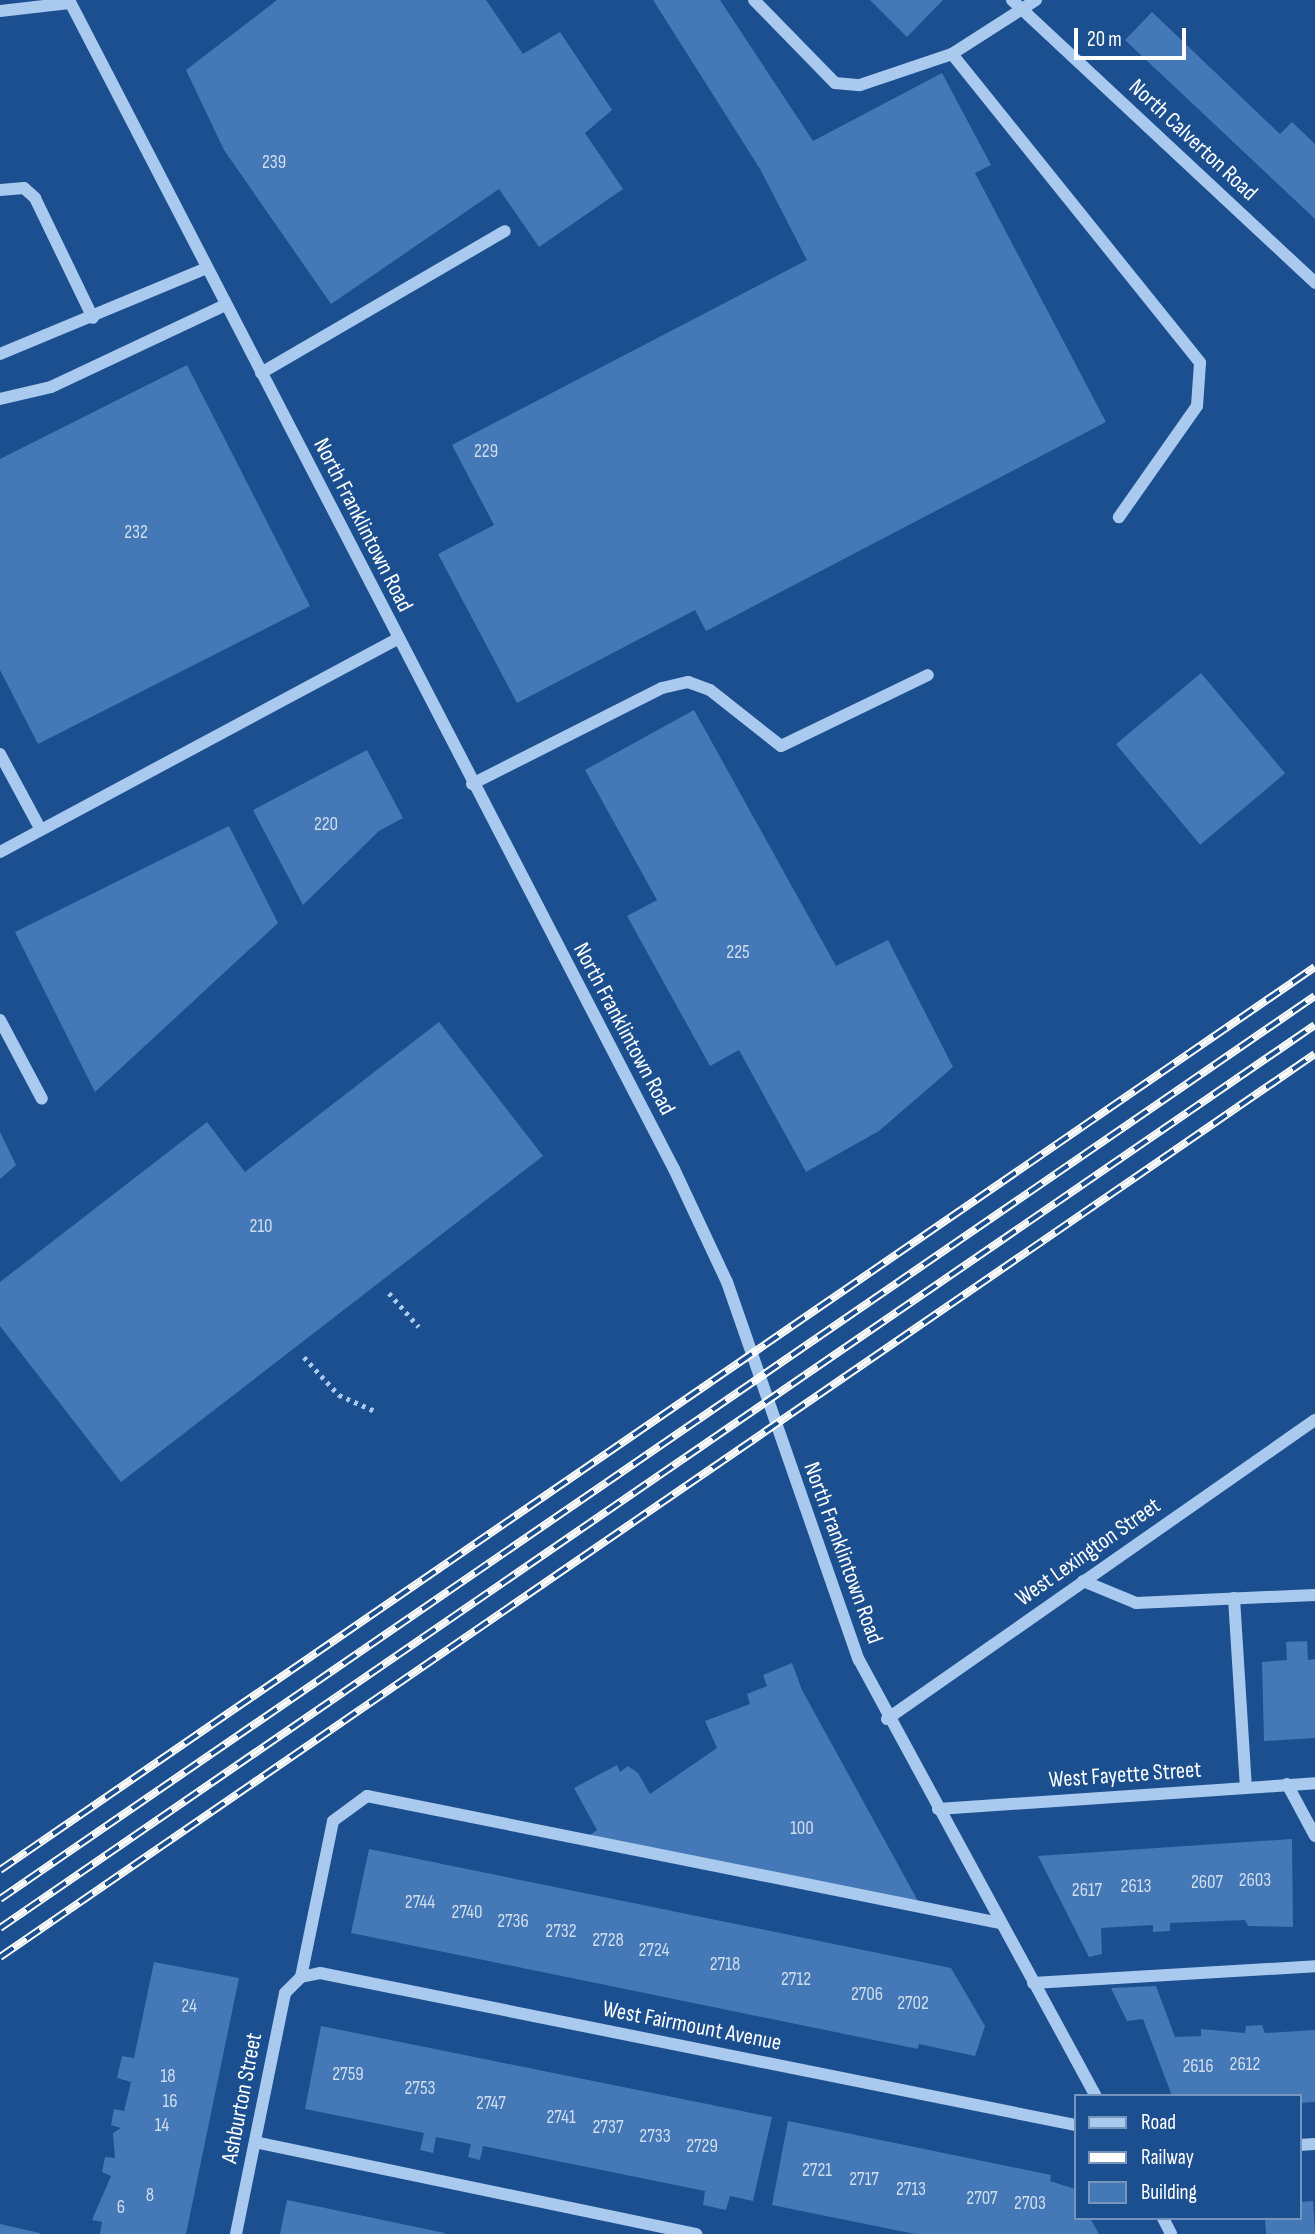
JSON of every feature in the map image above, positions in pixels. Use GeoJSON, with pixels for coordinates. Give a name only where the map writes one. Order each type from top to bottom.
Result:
{"type":"FeatureCollection","features":[{"type":"Feature","properties":{"kind":"street"},"geometry":{"type":"LineString","coordinates":[[754,0],[835,83],[860,85],[951,54],[1024,11],[1036,0]]}},
{"type":"Feature","properties":{"kind":"street","name":"North Calverton Road"},"geometry":{"type":"LineString","coordinates":[[1012,0],[1315,283]]}},
{"type":"Feature","properties":{"kind":"street"},"geometry":{"type":"LineString","coordinates":[[0,10],[70,1]]}},
{"type":"Feature","properties":{"kind":"street","name":"North Franklintown Road"},"geometry":{"type":"LineString","coordinates":[[70,1],[727,1282],[854,1648],[887,1719],[1095,2094]]}},
{"type":"Feature","properties":{"kind":"street"},"geometry":{"type":"LineString","coordinates":[[951,54],[1200,363],[1197,406],[1119,517]]}},
{"type":"Feature","properties":{"kind":"street"},"geometry":{"type":"LineString","coordinates":[[0,190],[23,188],[35,198],[93,318]]}},
{"type":"Feature","properties":{"kind":"street"},"geometry":{"type":"LineString","coordinates":[[261,373],[505,230]]}},
{"type":"Feature","properties":{"kind":"street"},"geometry":{"type":"LineString","coordinates":[[0,354],[93,318],[207,268]]}},
{"type":"Feature","properties":{"kind":"street"},"geometry":{"type":"LineString","coordinates":[[0,399],[51,387],[225,305]]}},
{"type":"Feature","properties":{"kind":"street"},"geometry":{"type":"LineString","coordinates":[[0,852],[398,639]]}},
{"type":"Feature","properties":{"kind":"street"},"geometry":{"type":"LineString","coordinates":[[472,784],[662,688],[688,682],[710,690],[781,746],[928,675]]}},
{"type":"Feature","properties":{"kind":"street"},"geometry":{"type":"LineString","coordinates":[[0,754],[41,830]]}},
{"type":"Feature","properties":{"kind":"street"},"geometry":{"type":"LineString","coordinates":[[0,1020],[42,1099]]}},
{"type":"Feature","properties":{"kind":"street","name":"West Lexington Street"},"geometry":{"type":"LineString","coordinates":[[887,1719],[1315,1420]]}},
{"type":"Feature","properties":{"kind":"street"},"geometry":{"type":"LineString","coordinates":[[1083,1581],[1136,1603],[1315,1594]]}},
{"type":"Feature","properties":{"kind":"street"},"geometry":{"type":"LineString","coordinates":[[1234,1598],[1247,1788]]}},
{"type":"Feature","properties":{"kind":"street","name":"West Fayette Street"},"geometry":{"type":"LineString","coordinates":[[938,1809],[1315,1783]]}},
{"type":"Feature","properties":{"kind":"street"},"geometry":{"type":"LineString","coordinates":[[1287,1784],[1315,1836]]}},
{"type":"Feature","properties":{"kind":"street"},"geometry":{"type":"LineString","coordinates":[[301,1977],[333,1821],[367,1796],[1000,1923]]}},
{"type":"Feature","properties":{"kind":"street"},"geometry":{"type":"LineString","coordinates":[[1033,1983],[1315,1966]]}},
{"type":"Feature","properties":{"kind":"street","name":"West Fairmount Avenue"},"geometry":{"type":"LineString","coordinates":[[301,1977],[320,1973],[1074,2125]]}},
{"type":"Feature","properties":{"kind":"street","name":"Ashburton Street"},"geometry":{"type":"LineString","coordinates":[[236,2234],[285,1993],[301,1977]]}},
{"type":"Feature","properties":{"kind":"street"},"geometry":{"type":"LineString","coordinates":[[254,2142],[697,2234]]}},
{"type":"Feature","properties":{"kind":"path"},"geometry":{"type":"LineString","coordinates":[[389,1293],[419,1327]]}},
{"type":"Feature","properties":{"kind":"path"},"geometry":{"type":"LineString","coordinates":[[304,1357],[339,1395],[375,1411]]}},
{"type":"Feature","properties":{"kind":"building"},"geometry":{"type":"Polygon","coordinates":[[[277,0],[486,0],[523,54],[560,32],[612,110],[585,133],[623,189],[539,247],[499,189],[331,304],[224,150],[186,70],[277,0]]]}},
{"type":"Feature","properties":{"kind":"building"},"geometry":{"type":"Polygon","coordinates":[[[653,0],[720,0],[813,141],[942,73],[991,165],[975,173],[1106,422],[706,631],[695,610],[517,703],[438,554],[494,525],[452,445],[807,260],[760,169],[653,0]]]}},
{"type":"Feature","properties":{"kind":"building"},"geometry":{"type":"Polygon","coordinates":[[[870,0],[943,0],[907,37],[870,0]]]}},
{"type":"Feature","properties":{"kind":"building"},"geometry":{"type":"Polygon","coordinates":[[[1152,12],[1280,134],[1292,122],[1315,144],[1315,219],[1125,40],[1152,12]]]}},
{"type":"Feature","properties":{"kind":"building"},"geometry":{"type":"Polygon","coordinates":[[[187,365],[310,606],[38,744],[0,670],[0,459],[187,365]]]}},
{"type":"Feature","properties":{"kind":"building"},"geometry":{"type":"Polygon","coordinates":[[[1201,673],[1285,773],[1200,845],[1116,744],[1201,673]]]}},
{"type":"Feature","properties":{"kind":"building"},"geometry":{"type":"Polygon","coordinates":[[[694,710],[836,966],[888,940],[953,1067],[879,1131],[806,1172],[739,1050],[710,1066],[627,916],[657,900],[585,770],[694,710]]]}},
{"type":"Feature","properties":{"kind":"building"},"geometry":{"type":"Polygon","coordinates":[[[367,750],[403,818],[379,831],[303,905],[253,810],[367,750]]]}},
{"type":"Feature","properties":{"kind":"building"},"geometry":{"type":"Polygon","coordinates":[[[229,826],[278,923],[95,1092],[15,932],[229,826]]]}},
{"type":"Feature","properties":{"kind":"building"},"geometry":{"type":"Polygon","coordinates":[[[439,1022],[543,1156],[121,1482],[0,1326],[0,1282],[207,1122],[245,1172],[439,1022]]]}},
{"type":"Feature","properties":{"kind":"building"},"geometry":{"type":"Polygon","coordinates":[[[0,1132],[16,1165],[0,1179],[0,1132]]]}},
{"type":"Feature","properties":{"kind":"building"},"geometry":{"type":"Polygon","coordinates":[[[1307,1641],[1308,1660],[1315,1659],[1315,1738],[1264,1741],[1262,1662],[1287,1660],[1286,1642],[1307,1641]]]}},
{"type":"Feature","properties":{"kind":"building"},"geometry":{"type":"Polygon","coordinates":[[[792,1663],[802,1690],[918,1901],[589,1836],[597,1830],[574,1788],[617,1765],[620,1772],[628,1766],[638,1773],[650,1794],[717,1748],[705,1721],[750,1704],[747,1694],[767,1686],[763,1675],[792,1663]]]}},
{"type":"Feature","properties":{"kind":"building"},"geometry":{"type":"Polygon","coordinates":[[[1292,1839],[1293,1927],[1248,1926],[1245,1920],[1170,1923],[1170,1931],[1153,1932],[1153,1925],[1101,1928],[1102,1954],[1089,1957],[1038,1856],[1292,1839]]]}},
{"type":"Feature","properties":{"kind":"building"},"geometry":{"type":"Polygon","coordinates":[[[369,1849],[951,1968],[985,2026],[975,2056],[919,2044],[918,2049],[351,1933],[369,1849]]]}},
{"type":"Feature","properties":{"kind":"building"},"geometry":{"type":"Polygon","coordinates":[[[154,1962],[239,1978],[186,2234],[100,2234],[102,2222],[92,2220],[111,2176],[102,2172],[105,2157],[115,2158],[113,2133],[121,2128],[111,2125],[114,2109],[124,2111],[131,2082],[117,2078],[122,2056],[134,2058],[154,1962]]]}},
{"type":"Feature","properties":{"kind":"building"},"geometry":{"type":"Polygon","coordinates":[[[1156,1986],[1175,2037],[1201,2036],[1201,2029],[1245,2033],[1246,2026],[1262,2025],[1265,2033],[1315,2030],[1315,2102],[1301,2103],[1301,2094],[1171,2094],[1143,2019],[1127,2021],[1111,1988],[1156,1986]]]}},
{"type":"Feature","properties":{"kind":"building"},"geometry":{"type":"Polygon","coordinates":[[[321,2026],[772,2117],[753,2201],[730,2196],[726,2210],[703,2205],[705,2191],[483,2146],[480,2160],[468,2157],[471,2144],[436,2137],[433,2153],[420,2150],[424,2133],[305,2109],[321,2026]]]}},
{"type":"Feature","properties":{"kind":"building"},"geometry":{"type":"Polygon","coordinates":[[[788,2121],[1051,2175],[1050,2181],[1074,2189],[1074,2220],[1091,2220],[1099,2234],[915,2234],[772,2205],[788,2121]]]}},
{"type":"Feature","properties":{"kind":"building"},"geometry":{"type":"Polygon","coordinates":[[[287,2200],[445,2233],[445,2234],[280,2234],[287,2200]]]}},
{"type":"Feature","properties":{"kind":"building"},"geometry":{"type":"Polygon","coordinates":[[[1313,2201],[1315,2234],[1266,2234],[1265,2220],[1301,2220],[1301,2202],[1313,2201]]]}},
{"type":"Feature","properties":{"kind":"building"},"geometry":{"type":"Polygon","coordinates":[[[0,2224],[40,2233],[40,2234],[0,2234],[0,2224]]]}},
{"type":"Feature","properties":{"kind":"railway"},"geometry":{"type":"LineString","coordinates":[[0,1870],[1315,967]]}},
{"type":"Feature","properties":{"kind":"railway"},"geometry":{"type":"LineString","coordinates":[[0,1899],[1315,996]]}},
{"type":"Feature","properties":{"kind":"railway"},"geometry":{"type":"LineString","coordinates":[[0,1928],[1315,1025]]}},
{"type":"Feature","properties":{"kind":"railway"},"geometry":{"type":"LineString","coordinates":[[0,1957],[1315,1054]]}}]}
